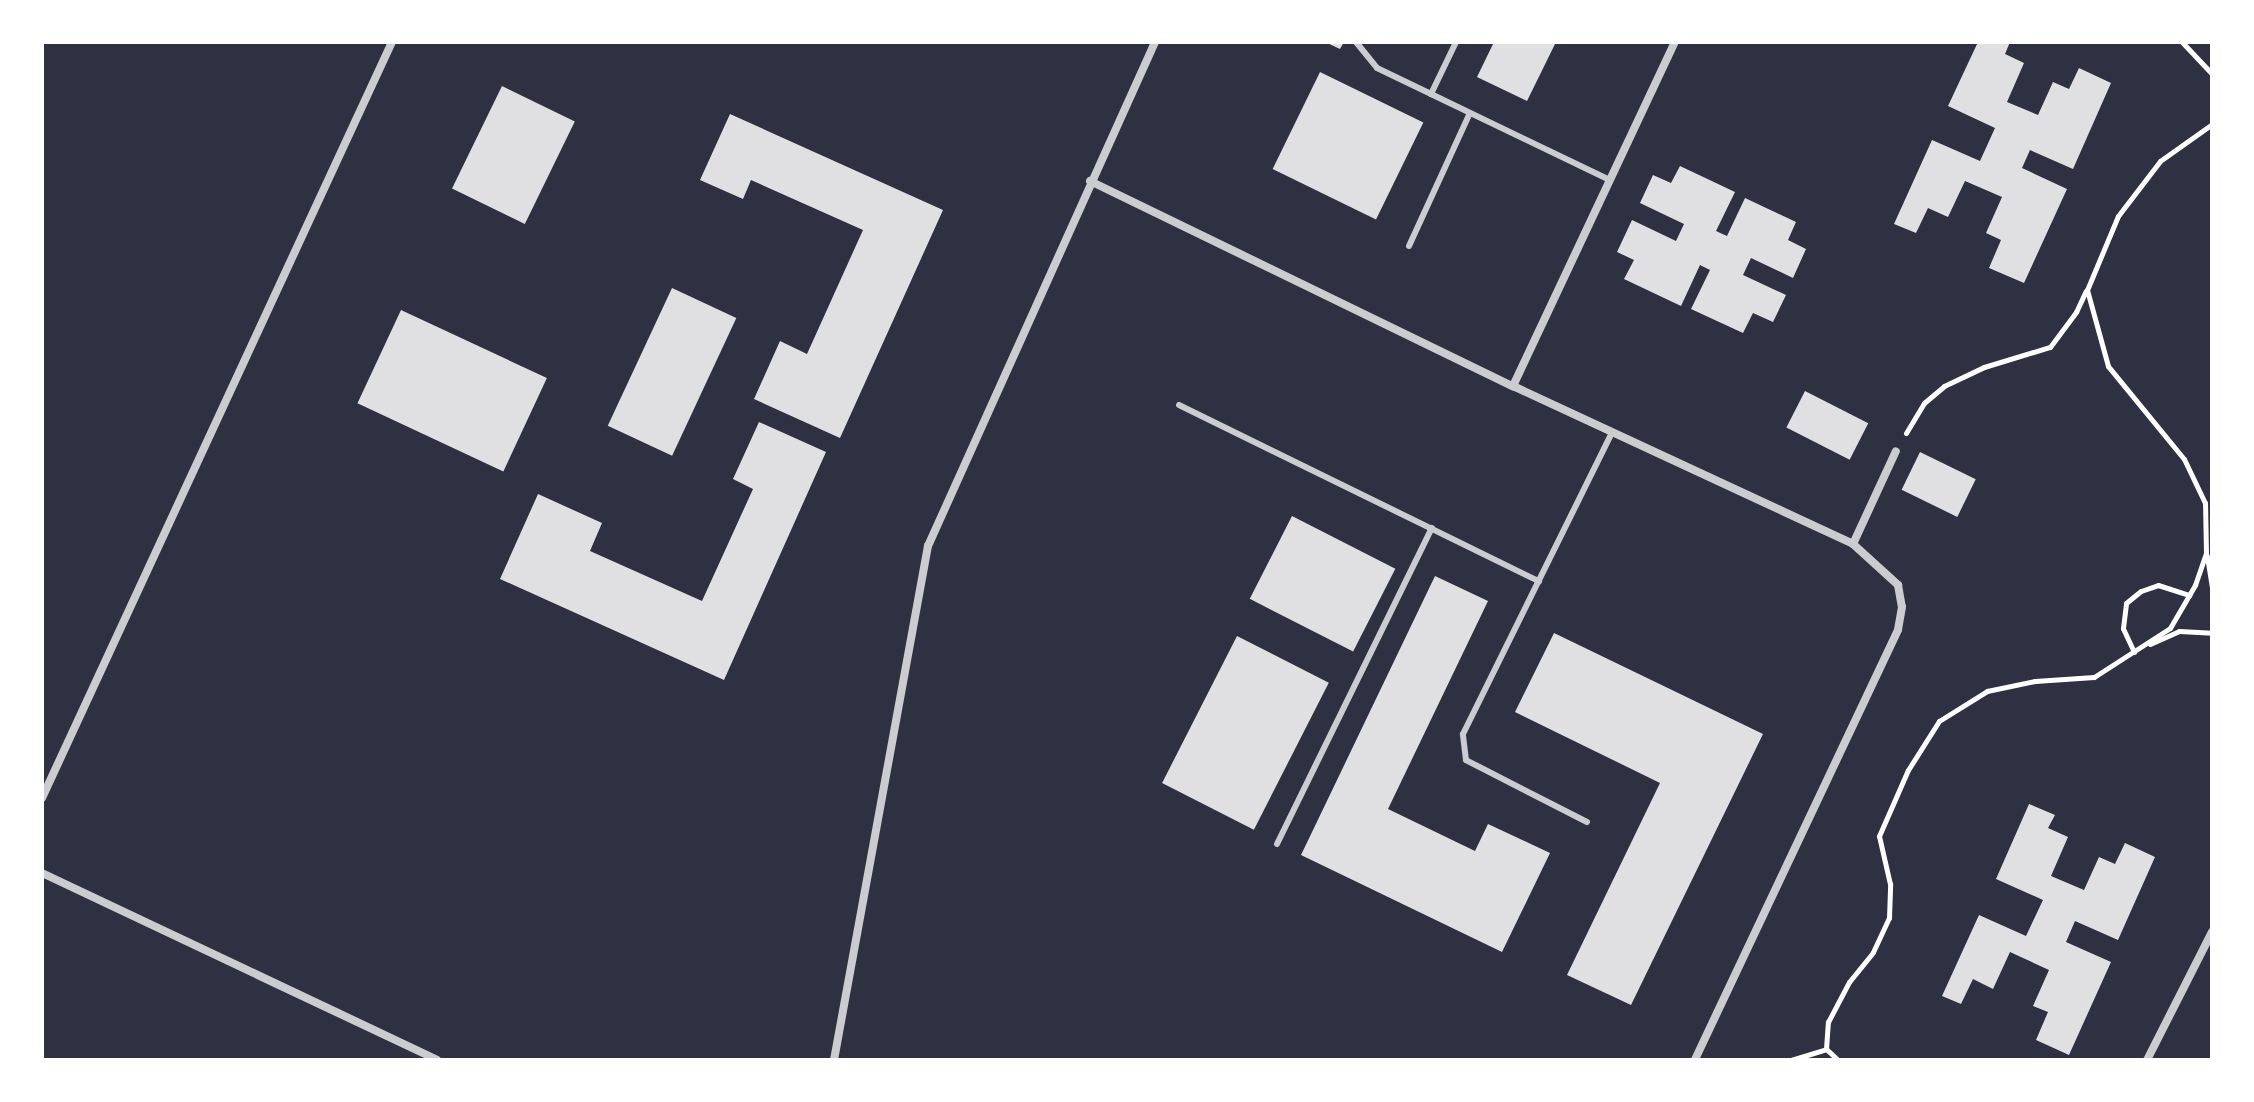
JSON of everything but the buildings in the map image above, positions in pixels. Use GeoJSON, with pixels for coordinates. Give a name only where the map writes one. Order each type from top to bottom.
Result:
{"type":"FeatureCollection","features":[{"type":"Feature","properties":{"kind":"street"},"geometry":{"type":"LineString","coordinates":[[42,798],[392,42]]}},
{"type":"Feature","properties":{"kind":"street"},"geometry":{"type":"LineString","coordinates":[[834,1060],[921,571],[939,517],[1155,42]]}},
{"type":"Feature","properties":{"kind":"street"},"geometry":{"type":"LineString","coordinates":[[1513,386],[1675,42]]}},
{"type":"Feature","properties":{"kind":"street"},"geometry":{"type":"LineString","coordinates":[[1090,181],[1513,386],[1853,544],[1898,585],[1902,607],[1898,630],[1695,1060]]}},
{"type":"Feature","properties":{"kind":"street"},"geometry":{"type":"LineString","coordinates":[[1853,544],[1896,451]]}},
{"type":"Feature","properties":{"kind":"street"},"geometry":{"type":"LineString","coordinates":[[42,873],[437,1060]]}},
{"type":"Feature","properties":{"kind":"street"},"geometry":{"type":"LineString","coordinates":[[2147,1060],[2212,932]]}},
{"type":"Feature","properties":{"kind":"lane"},"geometry":{"type":"LineString","coordinates":[[1356,42],[1377,68],[1610,180]]}},
{"type":"Feature","properties":{"kind":"lane"},"geometry":{"type":"LineString","coordinates":[[1431,94],[1456,42]]}},
{"type":"Feature","properties":{"kind":"lane"},"geometry":{"type":"LineString","coordinates":[[1409,246],[1470,113]]}},
{"type":"Feature","properties":{"kind":"lane"},"geometry":{"type":"LineString","coordinates":[[1179,405],[1539,581]]}},
{"type":"Feature","properties":{"kind":"lane"},"geometry":{"type":"LineString","coordinates":[[1587,822],[1466,760],[1463,734],[1612,432]]}},
{"type":"Feature","properties":{"kind":"lane"},"geometry":{"type":"LineString","coordinates":[[1277,844],[1432,528]]}},
{"type":"Feature","properties":{"kind":"path"},"geometry":{"type":"LineString","coordinates":[[2182,42],[2212,74]]}},
{"type":"Feature","properties":{"kind":"path"},"geometry":{"type":"LineString","coordinates":[[1896,451],[1924,403],[1944,386],[1984,367],[2050,347],[2076,312],[2118,216],[2160,161],[2212,124]]}},
{"type":"Feature","properties":{"kind":"path"},"geometry":{"type":"LineString","coordinates":[[2087,290],[2108,366],[2184,459],[2205,503],[2206,553],[2212,587]]}},
{"type":"Feature","properties":{"kind":"path"},"geometry":{"type":"LineString","coordinates":[[1826,1049],[1828,1022],[1849,982],[1873,952],[1889,918],[1890,884],[1879,836],[1908,770],[1939,721],[1987,691],[2035,681],[2094,677],[2133,653],[2170,628],[2189,595],[2206,553]]}},
{"type":"Feature","properties":{"kind":"path"},"geometry":{"type":"LineString","coordinates":[[2133,653],[2123,628],[2126,603],[2141,591],[2158,585],[2189,595]]}},
{"type":"Feature","properties":{"kind":"path"},"geometry":{"type":"LineString","coordinates":[[2133,653],[2179,631],[2212,633]]}},
{"type":"Feature","properties":{"kind":"path"},"geometry":{"type":"LineString","coordinates":[[1791,1060],[1826,1049]]}},
{"type":"Feature","properties":{"kind":"path"},"geometry":{"type":"LineString","coordinates":[[1826,1049],[1838,1060]]}}]}
